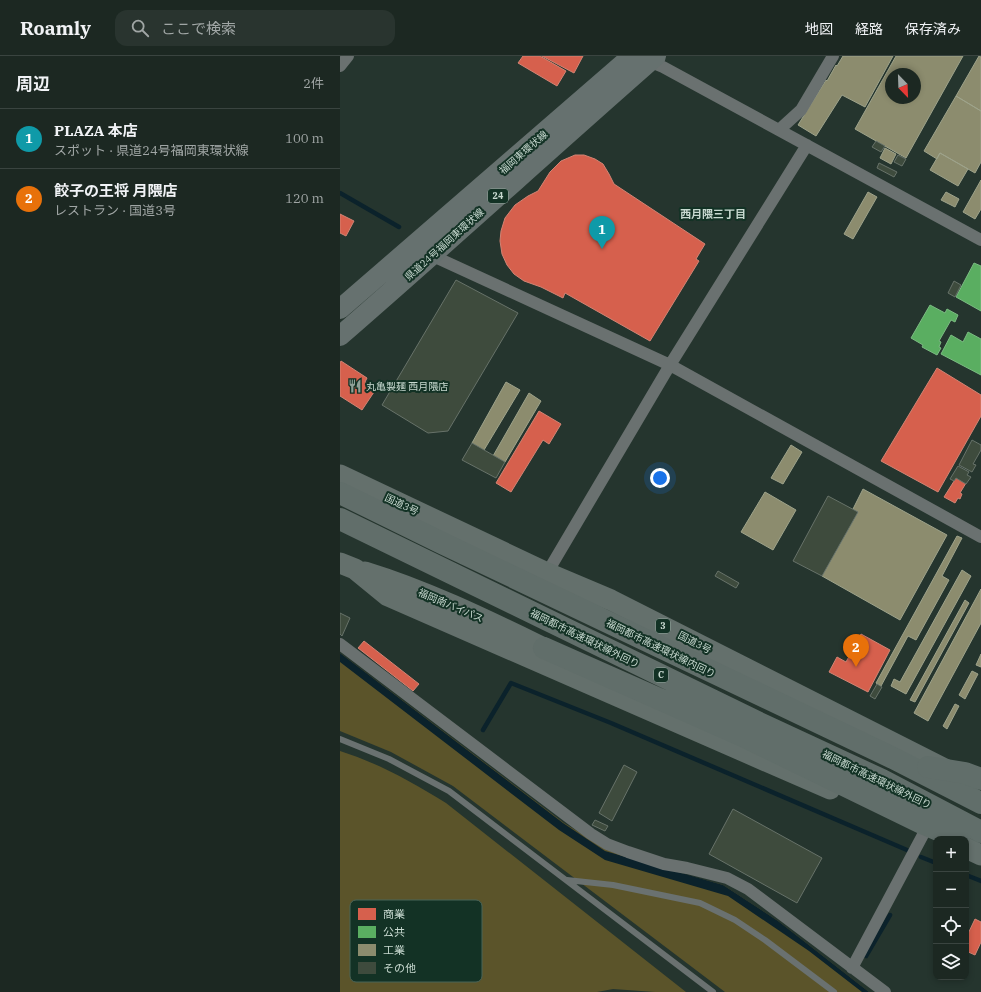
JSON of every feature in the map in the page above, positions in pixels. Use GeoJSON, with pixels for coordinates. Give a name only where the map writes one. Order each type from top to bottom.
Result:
{"type":"FeatureCollection","features":[{"type":"Feature","properties":{"kind":"highway","name":"国道3号"},"geometry":{"type":"LineString","coordinates":[[340,476],[547,573],[611,600],[981,786]]}},
{"type":"Feature","properties":{"kind":"highway","name":"3"},"geometry":{"type":"LineString","coordinates":[[340,476],[440,533],[573,596]]}},
{"type":"Feature","properties":{"kind":"highway","name":"福岡都市高速環状線内回り"},"geometry":{"type":"LineString","coordinates":[[340,493],[894,758],[981,803]]}},
{"type":"Feature","properties":{"kind":"highway","name":"福岡都市高速環状線外回り"},"geometry":{"type":"LineString","coordinates":[[340,519],[750,718],[882,780],[981,832]]}},
{"type":"Feature","properties":{"kind":"highway"},"geometry":{"type":"LineString","coordinates":[[347,566],[388,596],[938,836]]}},
{"type":"Feature","properties":{"kind":"highway","name":"福岡南バイパス"},"geometry":{"type":"LineString","coordinates":[[347,566],[396,582],[473,614],[544,648]]}},
{"type":"Feature","properties":{"kind":"highway"},"geometry":{"type":"LineString","coordinates":[[573,596],[765,696],[896,755],[981,786]]}},
{"type":"Feature","properties":{"kind":"highway"},"geometry":{"type":"LineString","coordinates":[[544,648],[745,737],[924,824],[952,836]]}},
{"type":"Feature","properties":{"kind":"highway"},"geometry":{"type":"LineString","coordinates":[[928,767],[965,773],[981,778]]}},
{"type":"Feature","properties":{"kind":"highway"},"geometry":{"type":"LineString","coordinates":[[969,843],[981,848]]}},
{"type":"Feature","properties":{"kind":"highway"},"geometry":{"type":"LineString","coordinates":[[969,849],[981,855]]}},
{"type":"Feature","properties":{"kind":"main road","name":"県道24号福岡東環状線"},"geometry":{"type":"LineString","coordinates":[[340,336],[433,256],[643,57]]}},
{"type":"Feature","properties":{"kind":"main road","name":"福岡東環状線"},"geometry":{"type":"LineString","coordinates":[[342,305],[643,57]]}},
{"type":"Feature","properties":{"kind":"street"},"geometry":{"type":"LineString","coordinates":[[340,66],[348,56]]}},
{"type":"Feature","properties":{"kind":"street"},"geometry":{"type":"LineString","coordinates":[[779,130],[801,110],[833,56]]}},
{"type":"Feature","properties":{"kind":"street"},"geometry":{"type":"LineString","coordinates":[[643,57],[981,240]]}},
{"type":"Feature","properties":{"kind":"street"},"geometry":{"type":"LineString","coordinates":[[547,573],[670,365],[807,145]]}},
{"type":"Feature","properties":{"kind":"street"},"geometry":{"type":"LineString","coordinates":[[433,256],[670,365],[981,536]]}},
{"type":"Feature","properties":{"kind":"street"},"geometry":{"type":"LineString","coordinates":[[340,644],[591,834],[607,844],[664,864],[727,878],[748,890],[885,992]]}},
{"type":"Feature","properties":{"kind":"street"},"geometry":{"type":"LineString","coordinates":[[852,968],[925,830]]}},
{"type":"Feature","properties":{"kind":"lane"},"geometry":{"type":"LineString","coordinates":[[340,739],[389,759],[449,791],[713,992]]}},
{"type":"Feature","properties":{"kind":"lane"},"geometry":{"type":"LineString","coordinates":[[566,880],[613,885],[700,903],[735,920],[765,940],[834,992]]}},
{"type":"Feature","properties":{"kind":"shaded area"},"geometry":{"type":"Polygon","coordinates":[[[340,653],[564,823],[606,849],[644,863],[723,885],[778,921],[869,992],[725,992],[453,786],[391,752],[340,731],[340,653]]]}},
{"type":"Feature","properties":{"kind":"shaded area"},"geometry":{"type":"Polygon","coordinates":[[[340,751],[368,761],[446,803],[686,992],[655,992],[613,989],[597,992],[340,992],[340,751]]]}},
{"type":"Feature","properties":{"kind":"water"},"geometry":{"type":"Polygon","coordinates":[[[340,653],[563,823],[605,851],[723,885],[778,921],[869,992],[862,992],[809,951],[728,896],[605,860],[559,830],[340,662],[340,653]]]}},
{"type":"Feature","properties":{"kind":"building: 商業"},"geometry":{"type":"Polygon","coordinates":[[[523,56],[540,56],[566,71],[557,86],[518,63],[523,56]]]}},
{"type":"Feature","properties":{"kind":"building: 商業"},"geometry":{"type":"Polygon","coordinates":[[[542,56],[583,56],[574,73],[542,56]]]}},
{"type":"Feature","properties":{"kind":"building: 商業"},"geometry":{"type":"Polygon","coordinates":[[[575,155],[584,155],[603,164],[614,184],[705,244],[696,259],[699,261],[650,341],[565,293],[563,298],[541,287],[524,281],[514,274],[507,265],[502,254],[500,241],[505,218],[515,205],[538,191],[550,172],[561,161],[575,155]]]}},
{"type":"Feature","properties":{"kind":"building: 商業"},"geometry":{"type":"Polygon","coordinates":[[[340,214],[354,221],[346,236],[340,233],[340,214]]]}},
{"type":"Feature","properties":{"kind":"building: 商業","name":"丸亀製麺 西月隈店"},"geometry":{"type":"Polygon","coordinates":[[[341,361],[367,378],[365,382],[376,389],[362,410],[340,396],[341,361]]]}},
{"type":"Feature","properties":{"kind":"building: 商業"},"geometry":{"type":"Polygon","coordinates":[[[937,368],[981,395],[981,416],[938,492],[881,461],[937,368]]]}},
{"type":"Feature","properties":{"kind":"building: 商業"},"geometry":{"type":"Polygon","coordinates":[[[539,411],[561,424],[549,444],[543,440],[511,492],[496,483],[539,411]]]}},
{"type":"Feature","properties":{"kind":"building: 商業"},"geometry":{"type":"Polygon","coordinates":[[[956,478],[966,483],[960,493],[962,494],[960,499],[958,498],[955,503],[944,497],[956,478]]]}},
{"type":"Feature","properties":{"kind":"building: 商業"},"geometry":{"type":"Polygon","coordinates":[[[861,634],[890,650],[868,692],[829,672],[837,657],[846,662],[861,634]]]}},
{"type":"Feature","properties":{"kind":"building: 商業"},"geometry":{"type":"Polygon","coordinates":[[[364,641],[419,684],[413,691],[358,648],[364,641]]]}},
{"type":"Feature","properties":{"kind":"building: 商業"},"geometry":{"type":"Polygon","coordinates":[[[975,919],[981,922],[981,942],[975,955],[969,952],[969,932],[975,919]]]}},
{"type":"Feature","properties":{"kind":"building: 公共"},"geometry":{"type":"Polygon","coordinates":[[[974,263],[981,266],[981,311],[956,297],[974,263]]]}},
{"type":"Feature","properties":{"kind":"building: 公共"},"geometry":{"type":"Polygon","coordinates":[[[930,305],[945,313],[947,309],[958,315],[955,322],[951,320],[939,341],[941,342],[939,347],[941,348],[937,355],[922,347],[923,345],[911,338],[930,305]]]}},
{"type":"Feature","properties":{"kind":"building: 公共"},"geometry":{"type":"Polygon","coordinates":[[[968,332],[981,339],[981,375],[941,354],[951,335],[963,342],[968,332]]]}},
{"type":"Feature","properties":{"kind":"building: 工業"},"geometry":{"type":"Polygon","coordinates":[[[843,56],[893,56],[885,68],[865,107],[842,95],[816,136],[798,125],[826,80],[827,81],[836,65],[837,66],[843,56]]]}},
{"type":"Feature","properties":{"kind":"building: 工業"},"geometry":{"type":"Polygon","coordinates":[[[896,56],[963,56],[906,158],[855,129],[885,76],[885,104],[921,104],[921,68],[889,68],[896,56]]]}},
{"type":"Feature","properties":{"kind":"building: 工業"},"geometry":{"type":"Polygon","coordinates":[[[979,56],[981,57],[981,111],[956,96],[979,56]]]}},
{"type":"Feature","properties":{"kind":"building: 工業"},"geometry":{"type":"Polygon","coordinates":[[[956,96],[981,111],[981,162],[975,173],[940,153],[937,159],[924,151],[956,96]]]}},
{"type":"Feature","properties":{"kind":"building: 工業"},"geometry":{"type":"Polygon","coordinates":[[[885,148],[896,154],[891,164],[880,158],[885,148]]]}},
{"type":"Feature","properties":{"kind":"building: 工業"},"geometry":{"type":"Polygon","coordinates":[[[940,153],[968,169],[958,186],[930,170],[940,153]]]}},
{"type":"Feature","properties":{"kind":"building: 工業"},"geometry":{"type":"Polygon","coordinates":[[[981,180],[981,209],[975,219],[963,212],[981,180]]]}},
{"type":"Feature","properties":{"kind":"building: 工業"},"geometry":{"type":"Polygon","coordinates":[[[868,192],[877,197],[853,239],[844,234],[868,192]]]}},
{"type":"Feature","properties":{"kind":"building: 工業"},"geometry":{"type":"Polygon","coordinates":[[[946,192],[959,199],[955,207],[941,200],[946,192]]]}},
{"type":"Feature","properties":{"kind":"building: 工業"},"geometry":{"type":"Polygon","coordinates":[[[506,382],[520,390],[484,450],[472,443],[506,382]]]}},
{"type":"Feature","properties":{"kind":"building: 工業"},"geometry":{"type":"Polygon","coordinates":[[[529,393],[541,401],[505,462],[493,456],[529,393]]]}},
{"type":"Feature","properties":{"kind":"building: 工業"},"geometry":{"type":"Polygon","coordinates":[[[791,445],[802,452],[783,484],[771,478],[791,445]]]}},
{"type":"Feature","properties":{"kind":"building: 工業"},"geometry":{"type":"Polygon","coordinates":[[[863,489],[947,535],[900,620],[822,576],[858,512],[853,509],[863,489]]]}},
{"type":"Feature","properties":{"kind":"building: 工業"},"geometry":{"type":"Polygon","coordinates":[[[765,492],[796,510],[773,550],[741,532],[765,492]]]}},
{"type":"Feature","properties":{"kind":"building: 工業"},"geometry":{"type":"Polygon","coordinates":[[[957,536],[962,538],[942,576],[949,580],[916,640],[908,636],[881,686],[876,683],[957,536]]]}},
{"type":"Feature","properties":{"kind":"building: 工業"},"geometry":{"type":"Polygon","coordinates":[[[962,570],[971,576],[906,694],[891,686],[894,679],[900,682],[962,570]]]}},
{"type":"Feature","properties":{"kind":"building: 工業"},"geometry":{"type":"Polygon","coordinates":[[[981,589],[981,623],[928,721],[914,713],[981,589]]]}},
{"type":"Feature","properties":{"kind":"building: 工業"},"geometry":{"type":"Polygon","coordinates":[[[965,600],[969,603],[915,702],[910,700],[965,600]]]}},
{"type":"Feature","properties":{"kind":"building: 工業"},"geometry":{"type":"Polygon","coordinates":[[[981,654],[981,667],[976,665],[981,654]]]}},
{"type":"Feature","properties":{"kind":"building: 工業"},"geometry":{"type":"Polygon","coordinates":[[[972,671],[978,674],[965,699],[959,695],[972,671]]]}},
{"type":"Feature","properties":{"kind":"building: 工業"},"geometry":{"type":"Polygon","coordinates":[[[955,704],[959,706],[947,729],[943,726],[955,704]]]}},
{"type":"Feature","properties":{"kind":"building: その他"},"geometry":{"type":"Polygon","coordinates":[[[876,141],[885,146],[881,152],[872,147],[876,141]]]}},
{"type":"Feature","properties":{"kind":"building: その他"},"geometry":{"type":"Polygon","coordinates":[[[898,155],[906,159],[902,166],[894,162],[898,155]]]}},
{"type":"Feature","properties":{"kind":"building: その他"},"geometry":{"type":"Polygon","coordinates":[[[879,163],[897,172],[894,177],[877,168],[879,163]]]}},
{"type":"Feature","properties":{"kind":"building: その他"},"geometry":{"type":"Polygon","coordinates":[[[456,280],[518,313],[448,431],[428,433],[382,405],[456,280]]]}},
{"type":"Feature","properties":{"kind":"building: その他"},"geometry":{"type":"Polygon","coordinates":[[[954,281],[961,285],[955,297],[948,293],[954,281]]]}},
{"type":"Feature","properties":{"kind":"building: その他"},"geometry":{"type":"Polygon","coordinates":[[[972,440],[981,445],[981,450],[973,464],[976,465],[972,472],[959,465],[972,440]]]}},
{"type":"Feature","properties":{"kind":"building: その他"},"geometry":{"type":"Polygon","coordinates":[[[472,443],[505,462],[496,478],[462,460],[472,443]]]}},
{"type":"Feature","properties":{"kind":"building: その他"},"geometry":{"type":"Polygon","coordinates":[[[958,466],[969,472],[967,475],[971,477],[966,484],[956,478],[954,481],[950,479],[958,466]]]}},
{"type":"Feature","properties":{"kind":"building: その他"},"geometry":{"type":"Polygon","coordinates":[[[828,496],[858,512],[822,576],[793,561],[828,496]]]}},
{"type":"Feature","properties":{"kind":"building: その他"},"geometry":{"type":"Polygon","coordinates":[[[718,571],[739,583],[736,588],[715,576],[718,571]]]}},
{"type":"Feature","properties":{"kind":"building: その他"},"geometry":{"type":"Polygon","coordinates":[[[340,613],[350,618],[342,636],[340,634],[340,613]]]}},
{"type":"Feature","properties":{"kind":"building: その他"},"geometry":{"type":"Polygon","coordinates":[[[877,684],[882,687],[875,699],[870,696],[877,684]]]}},
{"type":"Feature","properties":{"kind":"building: その他"},"geometry":{"type":"Polygon","coordinates":[[[624,765],[637,772],[612,821],[599,813],[624,765]]]}},
{"type":"Feature","properties":{"kind":"building: その他"},"geometry":{"type":"Polygon","coordinates":[[[733,809],[822,858],[797,903],[709,854],[733,809]]]}},
{"type":"Feature","properties":{"kind":"building: その他"},"geometry":{"type":"Polygon","coordinates":[[[595,820],[608,826],[605,831],[592,825],[595,820]]]}},
{"type":"Feature","properties":{"kind":"waterway"},"geometry":{"type":"LineString","coordinates":[[340,193],[399,227]]}},
{"type":"Feature","properties":{"kind":"waterway"},"geometry":{"type":"LineString","coordinates":[[483,730],[511,683],[611,723],[907,850]]}},
{"type":"Feature","properties":{"kind":"waterway"},"geometry":{"type":"LineString","coordinates":[[921,857],[933,862]]}},
{"type":"Feature","properties":{"kind":"waterway"},"geometry":{"type":"LineString","coordinates":[[969,876],[981,881]]}},
{"type":"Feature","properties":{"kind":"waterway"},"geometry":{"type":"LineString","coordinates":[[866,956],[890,915]]}},
{"type":"Feature","properties":{"kind":"place","name":"PLAZA 本店"},"geometry":{"type":"Point","coordinates":[602,249]}},
{"type":"Feature","properties":{"kind":"place","name":"丸亀製麺 西月隈店"},"geometry":{"type":"Point","coordinates":[355,386]}},
{"type":"Feature","properties":{"kind":"place","name":"餃子の王将 月隈店"},"geometry":{"type":"Point","coordinates":[856,667]}},
{"type":"Feature","properties":{"kind":"district","name":"西月隈三丁目"},"geometry":{"type":"Point","coordinates":[713,214]}}]}
